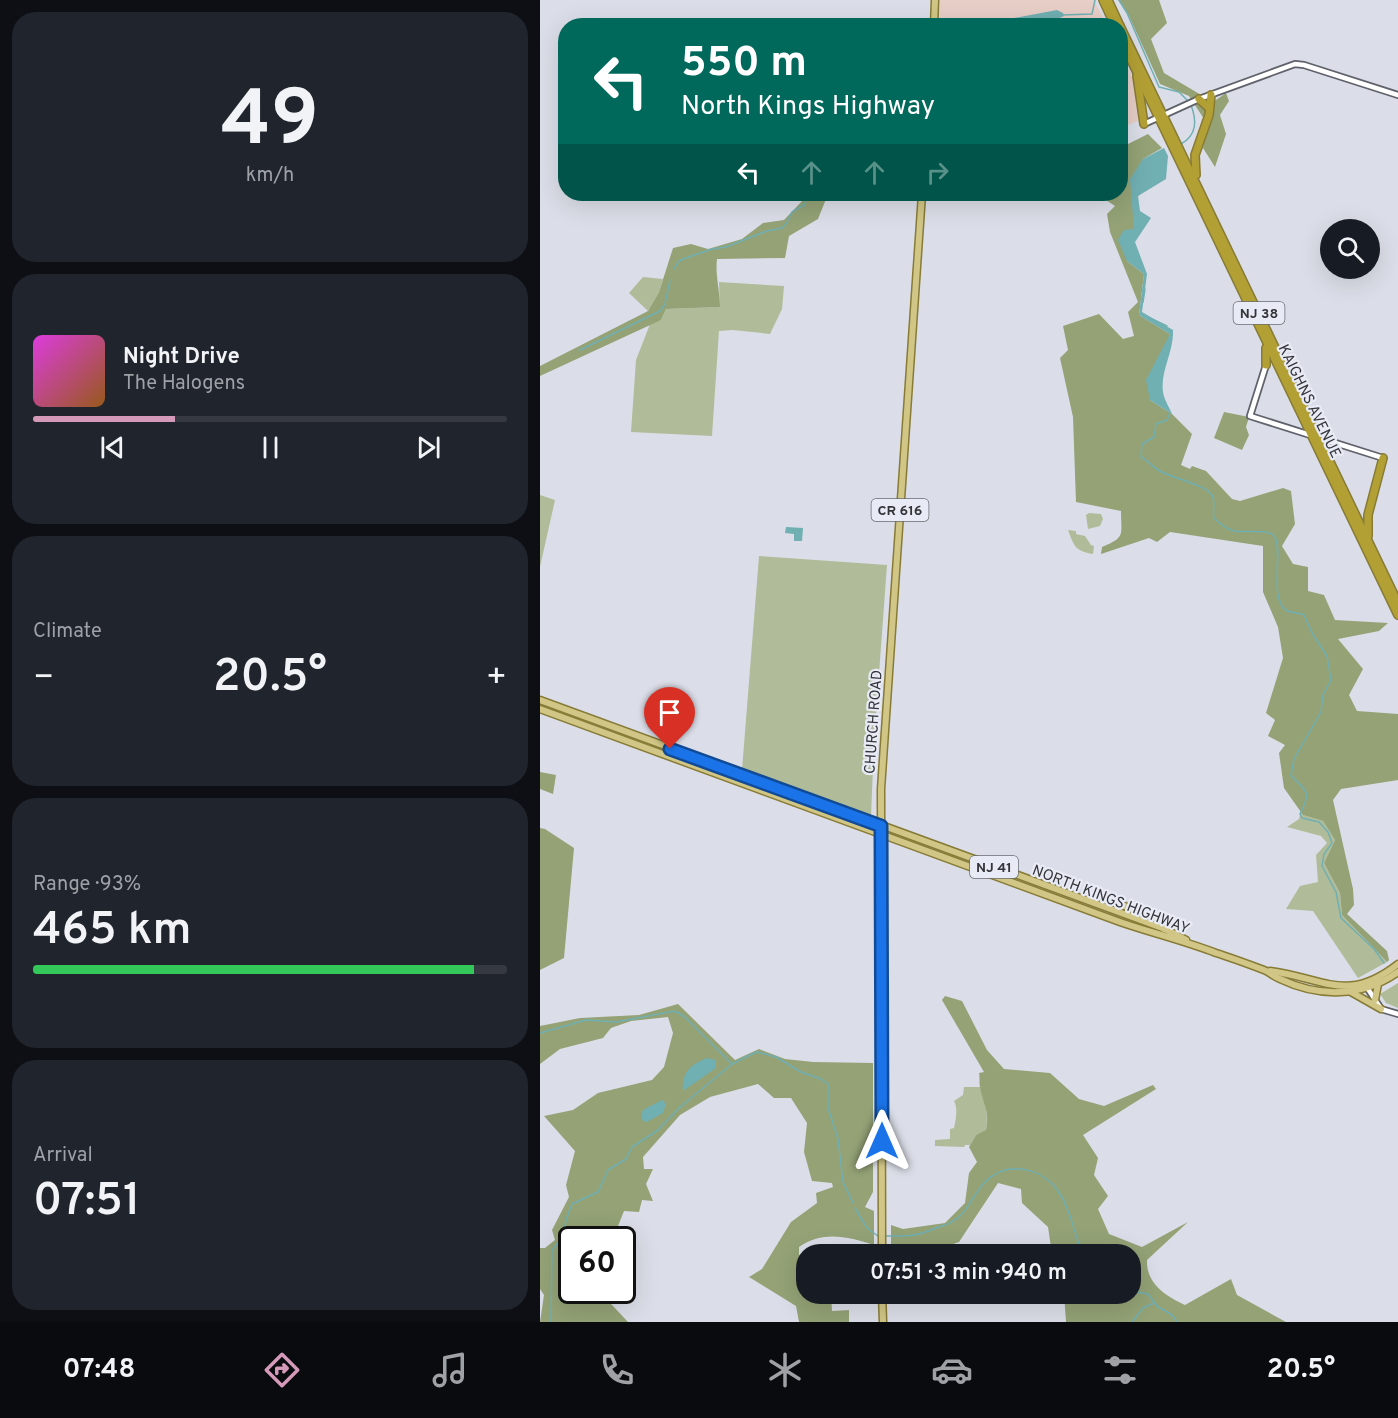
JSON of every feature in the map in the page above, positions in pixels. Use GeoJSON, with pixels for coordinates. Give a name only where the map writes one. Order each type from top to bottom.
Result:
{"type":"FeatureCollection","features":[{"type":"Feature","properties":{"kind":"highway"},"geometry":{"type":"LineString","coordinates":[[1103,0],[1111,18]]}},
{"type":"Feature","properties":{"kind":"highway","name":"KAIGHNS AVENUE"},"geometry":{"type":"LineString","coordinates":[[1108,0],[1116,18]]}},
{"type":"Feature","properties":{"kind":"highway","name":"KAIGHNS AVENUE"},"geometry":{"type":"LineString","coordinates":[[1128,44],[1161,116]]}},
{"type":"Feature","properties":{"kind":"highway","name":"KAIGHNS AVENUE"},"geometry":{"type":"LineString","coordinates":[[1128,54],[1199,189],[1398,615]]}},
{"type":"Feature","properties":{"kind":"highway"},"geometry":{"type":"LineString","coordinates":[[1136,70],[1144,124]]}},
{"type":"Feature","properties":{"kind":"highway"},"geometry":{"type":"LineString","coordinates":[[1199,189],[1195,158],[1209,115],[1210,94]]}},
{"type":"Feature","properties":{"kind":"highway"},"geometry":{"type":"LineString","coordinates":[[1196,100],[1209,108]]}},
{"type":"Feature","properties":{"kind":"highway","name":"KAIGHNS AVENUE"},"geometry":{"type":"LineString","coordinates":[[1176,146],[1260,328],[1398,603]]}},
{"type":"Feature","properties":{"kind":"highway"},"geometry":{"type":"LineString","coordinates":[[1260,328],[1267,352],[1266,365]]}},
{"type":"Feature","properties":{"kind":"highway"},"geometry":{"type":"LineString","coordinates":[[1370,544],[1368,515],[1383,458]]}},
{"type":"Feature","properties":{"kind":"main road"},"geometry":{"type":"LineString","coordinates":[[934,18],[935,0]]}},
{"type":"Feature","properties":{"kind":"main road","name":"CHURCH ROAD"},"geometry":{"type":"LineString","coordinates":[[882,1244],[880,789],[921,201]]}},
{"type":"Feature","properties":{"kind":"main road","name":"NORTH KINGS HIGHWAY"},"geometry":{"type":"LineString","coordinates":[[540,700],[1165,929],[1200,947]]}},
{"type":"Feature","properties":{"kind":"main road","name":"NORTH KINGS HIGHWAY"},"geometry":{"type":"LineString","coordinates":[[540,709],[1120,922],[1266,971],[1340,987],[1365,983],[1397,969]]}},
{"type":"Feature","properties":{"kind":"main road"},"geometry":{"type":"LineString","coordinates":[[1110,900],[1156,919],[1165,929]]}},
{"type":"Feature","properties":{"kind":"main road"},"geometry":{"type":"LineString","coordinates":[[1156,919],[1163,916]]}},
{"type":"Feature","properties":{"kind":"main road","name":"NORTH KINGS HIGHWAY"},"geometry":{"type":"LineString","coordinates":[[1266,971],[1280,979],[1309,988],[1329,992],[1350,992],[1368,989],[1397,969]]}},
{"type":"Feature","properties":{"kind":"main road"},"geometry":{"type":"LineString","coordinates":[[1375,1000],[1378,984]]}},
{"type":"Feature","properties":{"kind":"main road"},"geometry":{"type":"LineString","coordinates":[[1350,992],[1381,1008]]}},
{"type":"Feature","properties":{"kind":"main road"},"geometry":{"type":"LineString","coordinates":[[882,1304],[883,1322]]}},
{"type":"Feature","properties":{"kind":"street"},"geometry":{"type":"LineString","coordinates":[[1144,124],[1210,94],[1299,64],[1398,95]]}},
{"type":"Feature","properties":{"kind":"street"},"geometry":{"type":"LineString","coordinates":[[1266,365],[1250,416],[1383,458]]}},
{"type":"Feature","properties":{"kind":"street"},"geometry":{"type":"LineString","coordinates":[[1368,989],[1381,1008],[1398,1014]]}},
{"type":"Feature","properties":{"kind":"shaded area"},"geometry":{"type":"Polygon","coordinates":[[[940,0],[1094,0],[1103,18],[939,18],[940,0]]]}},
{"type":"Feature","properties":{"kind":"shaded area"},"geometry":{"type":"Polygon","coordinates":[[[1128,68],[1133,79],[1138,121],[1128,125],[1128,68]]]}},
{"type":"Feature","properties":{"kind":"green space"},"geometry":{"type":"Polygon","coordinates":[[[1118,0],[1159,0],[1167,23],[1151,39],[1164,73],[1213,102],[1226,93],[1229,101],[1220,115],[1226,134],[1215,167],[1203,148],[1208,125],[1189,96],[1160,84],[1129,16],[1118,0]]]}},
{"type":"Feature","properties":{"kind":"green space"},"geometry":{"type":"Polygon","coordinates":[[[1148,134],[1162,148],[1143,159],[1134,229],[1127,261],[1144,274],[1139,315],[1170,334],[1150,400],[1172,414],[1192,434],[1181,465],[1206,471],[1232,499],[1240,501],[1283,488],[1291,491],[1295,524],[1282,546],[1293,564],[1308,567],[1308,591],[1324,595],[1335,620],[1388,623],[1379,631],[1338,639],[1363,669],[1349,695],[1357,711],[1398,714],[1398,780],[1341,789],[1333,800],[1353,889],[1354,905],[1347,914],[1387,951],[1389,960],[1387,962],[1342,915],[1340,893],[1324,863],[1335,840],[1323,821],[1303,815],[1284,788],[1279,753],[1285,745],[1268,736],[1275,720],[1266,713],[1283,658],[1278,627],[1263,592],[1263,546],[1170,532],[1157,542],[1149,538],[1101,554],[1102,547],[1115,541],[1121,534],[1121,511],[1076,502],[1073,417],[1060,358],[1068,350],[1063,326],[1099,314],[1123,339],[1134,336],[1128,312],[1138,302],[1110,232],[1107,214],[1115,206],[1108,201],[1128,201],[1128,144],[1148,134]]]}},
{"type":"Feature","properties":{"kind":"green space"},"geometry":{"type":"Polygon","coordinates":[[[802,201],[825,201],[818,219],[789,236],[785,258],[717,259],[720,307],[666,309],[661,320],[540,376],[540,366],[648,311],[659,292],[673,248],[691,244],[708,249],[742,239],[763,223],[784,220],[802,201]]]}},
{"type":"Feature","properties":{"kind":"green space"},"geometry":{"type":"Polygon","coordinates":[[[643,277],[663,279],[659,292],[648,311],[629,293],[643,277]]]}},
{"type":"Feature","properties":{"kind":"green space"},"geometry":{"type":"Polygon","coordinates":[[[719,282],[784,286],[782,309],[770,334],[733,330],[719,331],[712,436],[631,432],[636,360],[650,324],[661,320],[666,309],[720,307],[719,282]]]}},
{"type":"Feature","properties":{"kind":"green space"},"geometry":{"type":"Polygon","coordinates":[[[1224,412],[1249,417],[1246,427],[1249,435],[1242,450],[1214,438],[1224,412]]]}},
{"type":"Feature","properties":{"kind":"green space"},"geometry":{"type":"Polygon","coordinates":[[[540,495],[555,500],[540,567],[540,495]]]}},
{"type":"Feature","properties":{"kind":"green space"},"geometry":{"type":"Polygon","coordinates":[[[1101,514],[1103,519],[1100,526],[1088,529],[1086,515],[1101,514]]]}},
{"type":"Feature","properties":{"kind":"green space"},"geometry":{"type":"Polygon","coordinates":[[[1068,530],[1085,536],[1094,546],[1093,554],[1076,547],[1068,530]]]}},
{"type":"Feature","properties":{"kind":"green space"},"geometry":{"type":"Polygon","coordinates":[[[759,556],[887,565],[871,817],[742,770],[759,556]]]}},
{"type":"Feature","properties":{"kind":"green space"},"geometry":{"type":"Polygon","coordinates":[[[540,772],[556,775],[553,794],[540,789],[540,772]]]}},
{"type":"Feature","properties":{"kind":"green space"},"geometry":{"type":"Polygon","coordinates":[[[1301,812],[1303,815],[1323,821],[1335,840],[1324,863],[1340,893],[1342,915],[1387,962],[1358,978],[1313,911],[1286,909],[1300,886],[1318,882],[1316,855],[1327,843],[1321,836],[1287,827],[1299,819],[1301,812]]]}},
{"type":"Feature","properties":{"kind":"green space"},"geometry":{"type":"Polygon","coordinates":[[[540,828],[574,848],[564,958],[540,970],[540,828]]]}},
{"type":"Feature","properties":{"kind":"green space"},"geometry":{"type":"Polygon","coordinates":[[[1398,983],[1398,1008],[1386,1003],[1380,994],[1398,983]]]}},
{"type":"Feature","properties":{"kind":"green space"},"geometry":{"type":"Polygon","coordinates":[[[945,996],[962,1001],[987,1050],[1004,1069],[1050,1073],[1079,1099],[1104,1106],[1153,1085],[1156,1089],[1083,1135],[1098,1158],[1094,1175],[1108,1196],[1098,1209],[1109,1234],[1134,1244],[1051,1244],[1048,1227],[1022,1203],[1021,1189],[998,1183],[959,1242],[953,1244],[891,1244],[891,1225],[903,1229],[945,1223],[965,1203],[969,1173],[977,1162],[969,1147],[976,1135],[986,1130],[987,1112],[980,1087],[979,1073],[984,1072],[942,1000],[945,996]]]}},
{"type":"Feature","properties":{"kind":"green space"},"geometry":{"type":"Polygon","coordinates":[[[678,1004],[735,1060],[759,1049],[785,1059],[873,1063],[873,1192],[865,1207],[874,1211],[874,1244],[827,1237],[804,1244],[796,1244],[796,1304],[832,1304],[832,1311],[849,1310],[849,1322],[799,1322],[796,1306],[749,1277],[762,1269],[791,1222],[817,1203],[816,1193],[833,1187],[832,1183],[812,1181],[804,1152],[807,1123],[791,1098],[774,1098],[758,1084],[710,1097],[680,1115],[643,1157],[644,1169],[653,1169],[646,1184],[653,1201],[642,1200],[639,1212],[624,1211],[618,1226],[558,1226],[558,1304],[611,1304],[628,1322],[540,1322],[544,1295],[540,1289],[540,1248],[545,1248],[555,1240],[552,1230],[569,1197],[566,1185],[575,1151],[544,1116],[573,1110],[598,1093],[652,1080],[664,1067],[673,1033],[668,1017],[631,1021],[611,1028],[603,1038],[560,1049],[540,1064],[540,1026],[580,1018],[639,1015],[678,1004]]]}},
{"type":"Feature","properties":{"kind":"green space"},"geometry":{"type":"Polygon","coordinates":[[[964,1087],[980,1087],[986,1108],[986,1131],[976,1135],[970,1145],[964,1147],[935,1146],[935,1140],[950,1139],[950,1129],[954,1128],[956,1118],[954,1101],[963,1095],[964,1087]]]}},
{"type":"Feature","properties":{"kind":"green space"},"geometry":{"type":"Polygon","coordinates":[[[1188,1222],[1147,1260],[1150,1276],[1158,1288],[1185,1305],[1231,1279],[1237,1295],[1286,1322],[1066,1322],[1065,1304],[1141,1304],[1141,1247],[1188,1222]]]}},
{"type":"Feature","properties":{"kind":"water"},"geometry":{"type":"Polygon","coordinates":[[[1057,10],[1064,16],[1060,18],[1014,18],[1057,10]]]}},
{"type":"Feature","properties":{"kind":"water"},"geometry":{"type":"Polygon","coordinates":[[[1164,148],[1168,156],[1166,179],[1138,196],[1140,211],[1151,218],[1135,242],[1147,274],[1142,312],[1173,330],[1163,384],[1164,397],[1172,414],[1150,400],[1146,380],[1170,334],[1139,315],[1144,274],[1127,261],[1118,240],[1124,230],[1134,229],[1130,179],[1143,159],[1164,148]]]}},
{"type":"Feature","properties":{"kind":"water"},"geometry":{"type":"Polygon","coordinates":[[[786,527],[803,528],[802,541],[794,541],[794,534],[785,533],[786,527]]]}},
{"type":"Feature","properties":{"kind":"water"},"geometry":{"type":"Polygon","coordinates":[[[707,1058],[716,1060],[716,1068],[683,1091],[685,1074],[696,1063],[707,1058]]]}},
{"type":"Feature","properties":{"kind":"water"},"geometry":{"type":"Polygon","coordinates":[[[662,1100],[666,1104],[663,1113],[647,1122],[643,1121],[641,1116],[643,1110],[662,1100]]]}},
{"type":"Feature","properties":{"kind":"waterway"},"geometry":{"type":"LineString","coordinates":[[1062,15],[1092,14],[1095,0]]}},
{"type":"Feature","properties":{"kind":"waterway"},"geometry":{"type":"LineString","coordinates":[[1119,0],[1127,13],[1159,87],[1179,92],[1188,101]]}},
{"type":"Feature","properties":{"kind":"waterway"},"geometry":{"type":"LineString","coordinates":[[1181,144],[1193,132],[1195,122],[1191,105]]}},
{"type":"Feature","properties":{"kind":"waterway"},"geometry":{"type":"LineString","coordinates":[[674,269],[683,259],[782,228],[792,212],[804,205],[806,201]]}},
{"type":"Feature","properties":{"kind":"waterway"},"geometry":{"type":"LineString","coordinates":[[580,350],[660,311],[665,304],[670,280]]}},
{"type":"Feature","properties":{"kind":"waterway"},"geometry":{"type":"LineString","coordinates":[[1143,302],[1145,289]]}},
{"type":"Feature","properties":{"kind":"waterway"},"geometry":{"type":"LineString","coordinates":[[1152,319],[1167,326]]}},
{"type":"Feature","properties":{"kind":"waterway"},"geometry":{"type":"LineString","coordinates":[[1170,413],[1167,420],[1156,424],[1154,437],[1142,444],[1141,457],[1160,471],[1208,491],[1213,498],[1214,518],[1226,528],[1234,531],[1268,533],[1275,537],[1278,553],[1277,586],[1281,604],[1288,611],[1304,615],[1312,633],[1327,656],[1331,680],[1323,695],[1321,712],[1294,759],[1291,775],[1306,791],[1306,799],[1300,814],[1302,818],[1319,822],[1328,832],[1332,843],[1324,854],[1322,866],[1336,892],[1341,918],[1374,949],[1384,963]]}},
{"type":"Feature","properties":{"kind":"waterway"},"geometry":{"type":"LineString","coordinates":[[540,1033],[586,1020],[616,1022],[675,1011],[685,1017],[732,1064]]}},
{"type":"Feature","properties":{"kind":"waterway"},"geometry":{"type":"LineString","coordinates":[[551,1322],[552,1250],[563,1237],[572,1204],[598,1192],[608,1170],[626,1159],[632,1147],[658,1130],[679,1108],[732,1064],[757,1052],[776,1057],[828,1084],[828,1108],[838,1139],[843,1182],[853,1203]]}},
{"type":"Feature","properties":{"kind":"waterway"},"geometry":{"type":"LineString","coordinates":[[886,1236],[917,1234],[949,1224],[963,1213],[985,1182],[994,1175],[1015,1169],[1035,1173],[1053,1185],[1067,1209],[1079,1244]]}},
{"type":"Feature","properties":{"kind":"waterway"},"geometry":{"type":"LineString","coordinates":[[855,1208],[867,1228],[878,1236]]}},
{"type":"Feature","properties":{"kind":"waterway"},"geometry":{"type":"LineString","coordinates":[[1141,1293],[1148,1294],[1157,1306],[1172,1315],[1177,1322]]}},
{"type":"Feature","properties":{"kind":"waterway"},"geometry":{"type":"LineString","coordinates":[[1132,1322],[1143,1308],[1154,1303]]}},
{"type":"Feature","properties":{"kind":"route"},"geometry":{"type":"LineString","coordinates":[[670,749],[881,826],[882,1141]]}}]}
